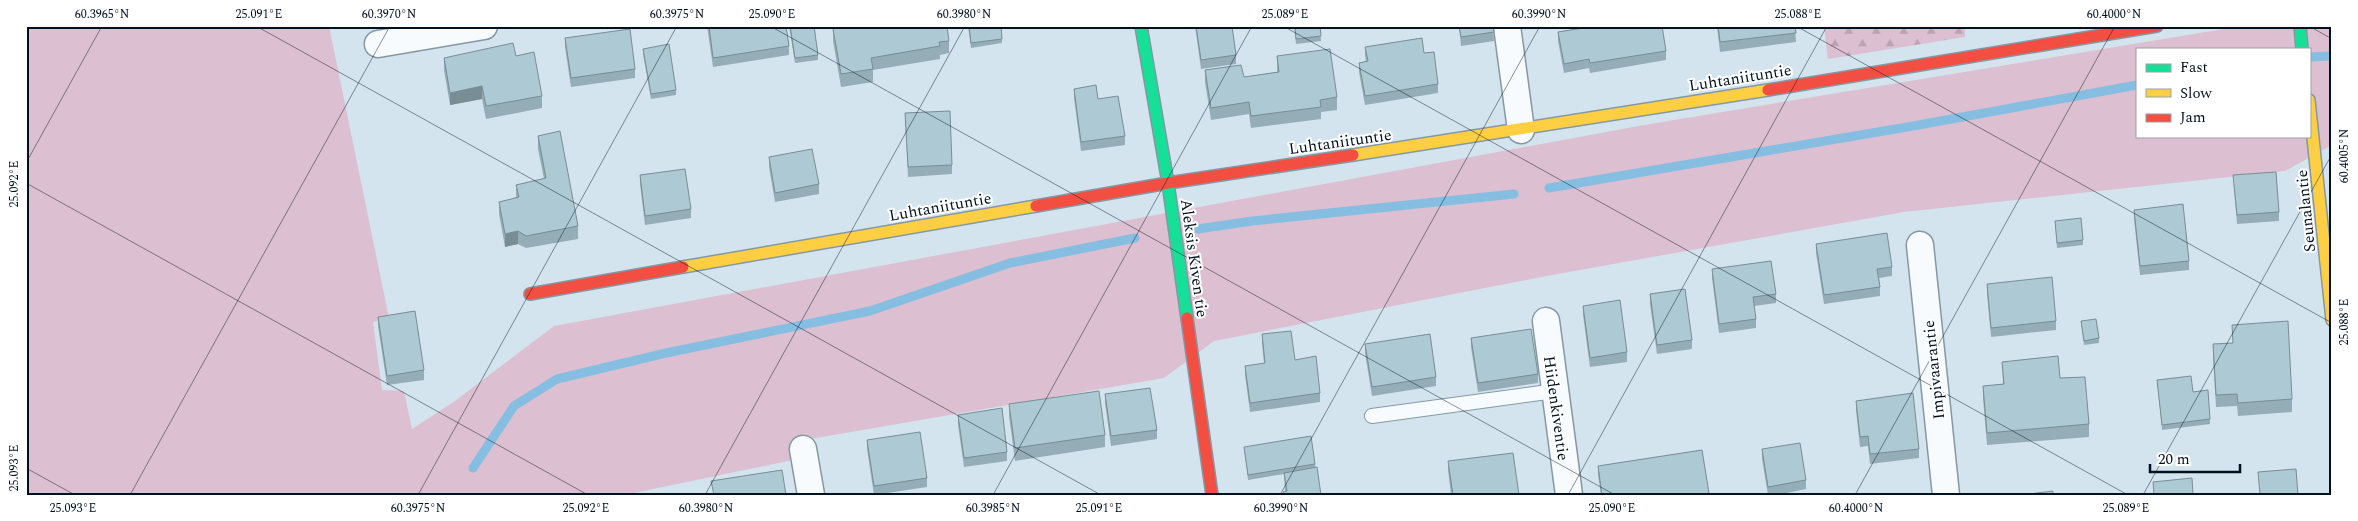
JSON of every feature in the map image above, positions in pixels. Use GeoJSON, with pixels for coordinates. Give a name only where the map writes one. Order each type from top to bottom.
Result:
{"type":"FeatureCollection","features":[{"type":"Feature","properties":{"kind":"street"},"geometry":{"type":"LineString","coordinates":[[378,44],[484,26]]}},
{"type":"Feature","properties":{"kind":"street","name":"Aleksis Kiven tie"},"geometry":{"type":"LineString","coordinates":[[1141,26],[1168,183],[1212,495]]}},
{"type":"Feature","properties":{"kind":"street"},"geometry":{"type":"LineString","coordinates":[[1507,26],[1521,130]]}},
{"type":"Feature","properties":{"kind":"street","name":"Luhtaniituntie"},"geometry":{"type":"LineString","coordinates":[[530,294],[1168,183],[1521,130],[2157,26]]}},
{"type":"Feature","properties":{"kind":"street"},"geometry":{"type":"LineString","coordinates":[[2300,26],[2302,45]]}},
{"type":"Feature","properties":{"kind":"street","name":"Seunalantie"},"geometry":{"type":"LineString","coordinates":[[2310,110],[2332,320]]}},
{"type":"Feature","properties":{"kind":"street","name":"Impivaarantie"},"geometry":{"type":"LineString","coordinates":[[1920,245],[1946,495]]}},
{"type":"Feature","properties":{"kind":"street","name":"Hiidenkiventie"},"geometry":{"type":"LineString","coordinates":[[1546,321],[1569,495]]}},
{"type":"Feature","properties":{"kind":"street"},"geometry":{"type":"LineString","coordinates":[[803,450],[811,495]]}},
{"type":"Feature","properties":{"kind":"lane"},"geometry":{"type":"LineString","coordinates":[[1372,416],[1555,391]]}},
{"type":"Feature","properties":{"kind":"green space"},"geometry":{"type":"Polygon","coordinates":[[[26,26],[329,26],[389,318],[373,322],[382,390],[404,391],[412,429],[455,401],[554,326],[1644,125],[2242,26],[2332,26],[2332,145],[2285,171],[1904,212],[1552,275],[1214,341],[1164,378],[810,439],[793,460],[624,495],[26,495],[26,26]]]}},
{"type":"Feature","properties":{"kind":"green space"},"geometry":{"type":"Polygon","coordinates":[[[1824,26],[1965,26],[1965,37],[1828,59],[1824,26]]]}},
{"type":"Feature","properties":{"kind":"building"},"geometry":{"type":"Polygon","coordinates":[[[709,26],[786,26],[789,46],[713,58],[709,26]]]}},
{"type":"Feature","properties":{"kind":"building"},"geometry":{"type":"Polygon","coordinates":[[[790,26],[814,26],[818,55],[795,58],[790,26]]]}},
{"type":"Feature","properties":{"kind":"building"},"geometry":{"type":"Polygon","coordinates":[[[847,26],[947,26],[949,41],[939,42],[940,46],[871,58],[873,69],[841,74],[833,29],[847,26]]]}},
{"type":"Feature","properties":{"kind":"building"},"geometry":{"type":"Polygon","coordinates":[[[969,26],[1001,26],[1002,39],[971,43],[969,26]]]}},
{"type":"Feature","properties":{"kind":"building"},"geometry":{"type":"Polygon","coordinates":[[[1196,26],[1232,26],[1236,55],[1201,60],[1196,26]]]}},
{"type":"Feature","properties":{"kind":"building"},"geometry":{"type":"Polygon","coordinates":[[[1295,26],[1320,26],[1321,36],[1296,39],[1295,26]]]}},
{"type":"Feature","properties":{"kind":"building"},"geometry":{"type":"Polygon","coordinates":[[[1459,26],[1493,26],[1494,32],[1461,37],[1459,26]]]}},
{"type":"Feature","properties":{"kind":"building"},"geometry":{"type":"Polygon","coordinates":[[[1583,26],[1662,26],[1666,51],[1590,63],[1589,59],[1564,64],[1558,32],[1583,28],[1583,26]]]}},
{"type":"Feature","properties":{"kind":"building"},"geometry":{"type":"Polygon","coordinates":[[[1718,26],[1795,26],[1796,33],[1720,42],[1718,26]]]}},
{"type":"Feature","properties":{"kind":"building"},"geometry":{"type":"Polygon","coordinates":[[[630,29],[635,69],[571,78],[565,38],[630,29]]]}},
{"type":"Feature","properties":{"kind":"building"},"geometry":{"type":"Polygon","coordinates":[[[1422,38],[1424,53],[1434,52],[1438,84],[1365,96],[1359,63],[1368,61],[1365,47],[1422,38]]]}},
{"type":"Feature","properties":{"kind":"building"},"geometry":{"type":"Polygon","coordinates":[[[513,43],[516,56],[534,52],[542,96],[486,106],[482,86],[450,93],[444,58],[513,43]]]}},
{"type":"Feature","properties":{"kind":"building"},"geometry":{"type":"Polygon","coordinates":[[[669,44],[676,90],[651,94],[643,49],[669,44]]]}},
{"type":"Feature","properties":{"kind":"building"},"geometry":{"type":"Polygon","coordinates":[[[1330,49],[1337,97],[1320,100],[1321,107],[1251,116],[1249,102],[1211,108],[1205,70],[1241,65],[1244,77],[1279,72],[1277,56],[1330,49]]]}},
{"type":"Feature","properties":{"kind":"building"},"geometry":{"type":"Polygon","coordinates":[[[1096,85],[1098,99],[1118,96],[1125,136],[1081,142],[1074,89],[1096,85]]]}},
{"type":"Feature","properties":{"kind":"building"},"geometry":{"type":"Polygon","coordinates":[[[950,111],[952,165],[908,167],[905,113],[950,111]]]}},
{"type":"Feature","properties":{"kind":"building"},"geometry":{"type":"Polygon","coordinates":[[[560,131],[578,226],[526,236],[518,231],[505,234],[499,202],[519,197],[516,185],[546,178],[538,136],[560,131]]]}},
{"type":"Feature","properties":{"kind":"building"},"geometry":{"type":"Polygon","coordinates":[[[812,149],[819,184],[775,193],[769,157],[812,149]]]}},
{"type":"Feature","properties":{"kind":"building"},"geometry":{"type":"Polygon","coordinates":[[[685,169],[691,209],[645,216],[640,175],[685,169]]]}},
{"type":"Feature","properties":{"kind":"building"},"geometry":{"type":"Polygon","coordinates":[[[2276,172],[2279,212],[2237,215],[2233,175],[2276,172]]]}},
{"type":"Feature","properties":{"kind":"building"},"geometry":{"type":"Polygon","coordinates":[[[2183,204],[2189,261],[2140,266],[2134,210],[2183,204]]]}},
{"type":"Feature","properties":{"kind":"building"},"geometry":{"type":"Polygon","coordinates":[[[2081,218],[2083,240],[2057,243],[2055,221],[2081,218]]]}},
{"type":"Feature","properties":{"kind":"building"},"geometry":{"type":"Polygon","coordinates":[[[1887,233],[1892,267],[1877,269],[1880,287],[1824,295],[1816,244],[1887,233]]]}},
{"type":"Feature","properties":{"kind":"building"},"geometry":{"type":"Polygon","coordinates":[[[1771,261],[1776,294],[1753,297],[1756,319],[1719,324],[1712,269],[1771,261]]]}},
{"type":"Feature","properties":{"kind":"building"},"geometry":{"type":"Polygon","coordinates":[[[2052,277],[2056,321],[1991,328],[1987,284],[2052,277]]]}},
{"type":"Feature","properties":{"kind":"building"},"geometry":{"type":"Polygon","coordinates":[[[1685,289],[1692,340],[1657,345],[1650,294],[1685,289]]]}},
{"type":"Feature","properties":{"kind":"building"},"geometry":{"type":"Polygon","coordinates":[[[1620,300],[1627,352],[1590,358],[1583,306],[1620,300]]]}},
{"type":"Feature","properties":{"kind":"building"},"geometry":{"type":"Polygon","coordinates":[[[415,311],[424,370],[387,376],[378,317],[415,311]]]}},
{"type":"Feature","properties":{"kind":"building"},"geometry":{"type":"Polygon","coordinates":[[[2096,319],[2099,338],[2084,341],[2081,321],[2096,319]]]}},
{"type":"Feature","properties":{"kind":"building"},"geometry":{"type":"Polygon","coordinates":[[[2288,321],[2292,399],[2238,403],[2237,394],[2216,395],[2213,344],[2233,343],[2232,325],[2288,321]]]}},
{"type":"Feature","properties":{"kind":"building"},"geometry":{"type":"Polygon","coordinates":[[[1531,329],[1538,374],[1478,383],[1471,338],[1531,329]]]}},
{"type":"Feature","properties":{"kind":"building"},"geometry":{"type":"Polygon","coordinates":[[[1291,331],[1295,360],[1316,356],[1320,393],[1250,403],[1245,366],[1265,363],[1262,334],[1291,331]]]}},
{"type":"Feature","properties":{"kind":"building"},"geometry":{"type":"Polygon","coordinates":[[[1430,334],[1436,377],[1372,387],[1365,344],[1430,334]]]}},
{"type":"Feature","properties":{"kind":"building"},"geometry":{"type":"Polygon","coordinates":[[[2058,356],[2060,378],[2085,377],[2089,424],[1987,433],[1983,386],[2004,384],[2002,362],[2058,356]]]}},
{"type":"Feature","properties":{"kind":"building"},"geometry":{"type":"Polygon","coordinates":[[[2191,376],[2193,392],[2208,390],[2210,419],[2162,425],[2157,380],[2191,376]]]}},
{"type":"Feature","properties":{"kind":"building"},"geometry":{"type":"Polygon","coordinates":[[[1150,388],[1157,430],[1111,436],[1105,394],[1150,388]]]}},
{"type":"Feature","properties":{"kind":"building"},"geometry":{"type":"Polygon","coordinates":[[[1099,391],[1105,435],[1015,448],[1009,404],[1099,391]]]}},
{"type":"Feature","properties":{"kind":"building"},"geometry":{"type":"Polygon","coordinates":[[[1913,393],[1919,449],[1870,454],[1868,436],[1860,437],[1856,401],[1913,393]]]}},
{"type":"Feature","properties":{"kind":"building"},"geometry":{"type":"Polygon","coordinates":[[[1002,408],[1007,452],[964,458],[958,415],[1002,408]]]}},
{"type":"Feature","properties":{"kind":"building"},"geometry":{"type":"Polygon","coordinates":[[[920,432],[927,478],[874,486],[867,440],[920,432]]]}},
{"type":"Feature","properties":{"kind":"building"},"geometry":{"type":"Polygon","coordinates":[[[1311,436],[1315,464],[1248,475],[1244,447],[1311,436]]]}},
{"type":"Feature","properties":{"kind":"building"},"geometry":{"type":"Polygon","coordinates":[[[1800,443],[1806,480],[1768,487],[1762,449],[1800,443]]]}},
{"type":"Feature","properties":{"kind":"building"},"geometry":{"type":"Polygon","coordinates":[[[1702,450],[1709,493],[1700,495],[1602,495],[1598,466],[1702,450]]]}},
{"type":"Feature","properties":{"kind":"building"},"geometry":{"type":"Polygon","coordinates":[[[1513,453],[1519,495],[1453,495],[1448,461],[1513,453]]]}},
{"type":"Feature","properties":{"kind":"building"},"geometry":{"type":"Polygon","coordinates":[[[1317,467],[1321,495],[1284,495],[1283,492],[1287,491],[1284,473],[1317,467]]]}},
{"type":"Feature","properties":{"kind":"building"},"geometry":{"type":"Polygon","coordinates":[[[2296,469],[2298,495],[2260,495],[2258,472],[2296,469]]]}},
{"type":"Feature","properties":{"kind":"building"},"geometry":{"type":"Polygon","coordinates":[[[782,470],[786,495],[714,495],[711,481],[782,470]]]}},
{"type":"Feature","properties":{"kind":"building"},"geometry":{"type":"Polygon","coordinates":[[[2192,478],[2193,495],[2154,495],[2153,482],[2192,478]]]}},
{"type":"Feature","properties":{"kind":"building"},"geometry":{"type":"Polygon","coordinates":[[[2053,491],[2053,495],[2020,495],[2053,491]]]}},
{"type":"Feature","properties":{"kind":"waterway"},"geometry":{"type":"LineString","coordinates":[[2310,57],[2332,56]]}},
{"type":"Feature","properties":{"kind":"waterway"},"geometry":{"type":"LineString","coordinates":[[1549,188],[1913,126],[2136,85]]}},
{"type":"Feature","properties":{"kind":"waterway"},"geometry":{"type":"LineString","coordinates":[[1198,229],[1252,221],[1514,194]]}},
{"type":"Feature","properties":{"kind":"waterway"},"geometry":{"type":"LineString","coordinates":[[473,468],[514,406],[557,379],[666,353],[870,311],[1010,263],[1135,238]]}},
{"type":"Feature","properties":{"kind":"traffic: fast"},"geometry":{"type":"LineString","coordinates":[[1141,26],[1168,183],[1187,318]]}},
{"type":"Feature","properties":{"kind":"traffic: fast"},"geometry":{"type":"LineString","coordinates":[[2300,26],[2302,48]]}},
{"type":"Feature","properties":{"kind":"traffic: slow"},"geometry":{"type":"LineString","coordinates":[[1353,155],[1768,90]]}},
{"type":"Feature","properties":{"kind":"traffic: slow"},"geometry":{"type":"LineString","coordinates":[[2310,110],[2332,320]]}},
{"type":"Feature","properties":{"kind":"traffic: slow"},"geometry":{"type":"LineString","coordinates":[[683,267],[1036,206]]}},
{"type":"Feature","properties":{"kind":"traffic: jam"},"geometry":{"type":"LineString","coordinates":[[1768,90],[2157,26]]}},
{"type":"Feature","properties":{"kind":"traffic: jam"},"geometry":{"type":"LineString","coordinates":[[1036,206],[1168,183],[1353,155]]}},
{"type":"Feature","properties":{"kind":"traffic: jam"},"geometry":{"type":"LineString","coordinates":[[530,294],[683,267]]}},
{"type":"Feature","properties":{"kind":"traffic: jam"},"geometry":{"type":"LineString","coordinates":[[1187,318],[1212,495]]}}]}
